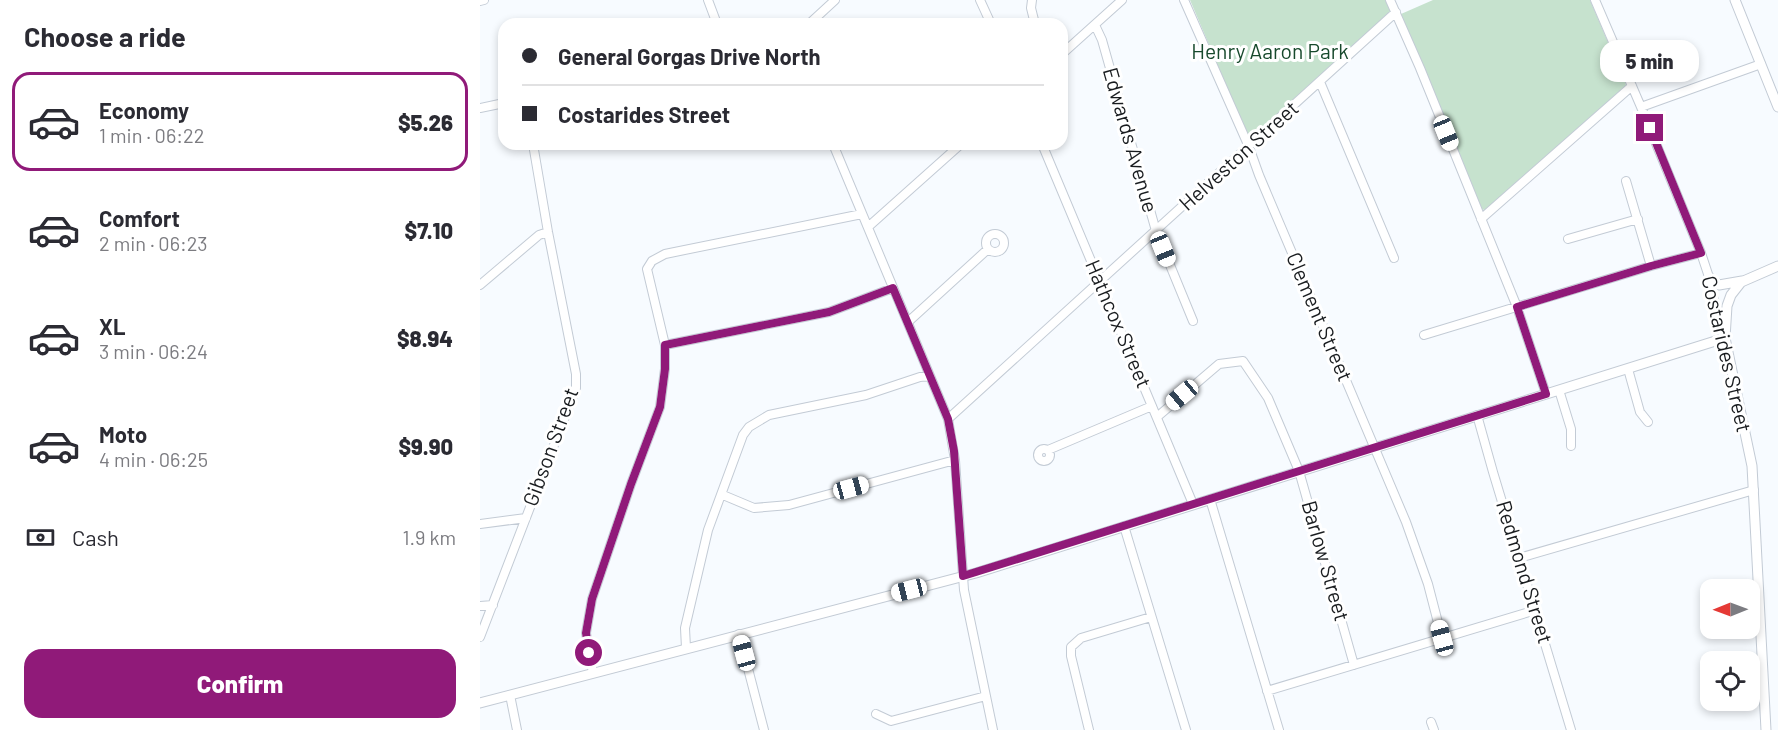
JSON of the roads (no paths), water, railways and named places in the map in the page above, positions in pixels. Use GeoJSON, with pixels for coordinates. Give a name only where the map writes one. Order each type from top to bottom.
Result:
{"type":"FeatureCollection","features":[{"type":"Feature","properties":{"kind":"street"},"geometry":{"type":"LineString","coordinates":[[708,0],[715,18]]}},
{"type":"Feature","properties":{"kind":"street"},"geometry":{"type":"LineString","coordinates":[[816,18],[835,0]]}},
{"type":"Feature","properties":{"kind":"street"},"geometry":{"type":"LineString","coordinates":[[980,0],[988,18]]}},
{"type":"Feature","properties":{"kind":"street"},"geometry":{"type":"LineString","coordinates":[[1032,0],[1034,18]]}},
{"type":"Feature","properties":{"kind":"street"},"geometry":{"type":"LineString","coordinates":[[1068,49],[1122,0]]}},
{"type":"Feature","properties":{"kind":"street","name":"Clement Street"},"geometry":{"type":"LineString","coordinates":[[1184,0],[1249,147],[1410,532],[1428,584],[1442,638]]}},
{"type":"Feature","properties":{"kind":"street"},"geometry":{"type":"LineString","coordinates":[[1390,0],[1517,307],[1546,394]]}},
{"type":"Feature","properties":{"kind":"street","name":"Costarides Street"},"geometry":{"type":"LineString","coordinates":[[1595,0],[1701,253],[1725,338],[1752,466],[1766,730]]}},
{"type":"Feature","properties":{"kind":"street"},"geometry":{"type":"LineString","coordinates":[[1735,0],[1778,107]]}},
{"type":"Feature","properties":{"kind":"street","name":"Helveston Street"},"geometry":{"type":"LineString","coordinates":[[948,419],[1396,12]]}},
{"type":"Feature","properties":{"kind":"street","name":"Edwards Avenue"},"geometry":{"type":"LineString","coordinates":[[1095,25],[1102,40],[1156,231],[1193,321]]}},
{"type":"Feature","properties":{"kind":"street"},"geometry":{"type":"LineString","coordinates":[[1641,107],[1761,64]]}},
{"type":"Feature","properties":{"kind":"street"},"geometry":{"type":"LineString","coordinates":[[1320,82],[1395,258]]}},
{"type":"Feature","properties":{"kind":"street"},"geometry":{"type":"LineString","coordinates":[[1481,219],[1632,86]]}},
{"type":"Feature","properties":{"kind":"street"},"geometry":{"type":"LineString","coordinates":[[480,108],[498,104]]}},
{"type":"Feature","properties":{"kind":"street","name":"Gibson Street"},"geometry":{"type":"LineString","coordinates":[[480,638],[576,388],[576,374],[534,150]]}},
{"type":"Feature","properties":{"kind":"street"},"geometry":{"type":"LineString","coordinates":[[835,150],[948,419],[955,460],[964,590],[993,730]]}},
{"type":"Feature","properties":{"kind":"street"},"geometry":{"type":"LineString","coordinates":[[868,228],[948,150]]}},
{"type":"Feature","properties":{"kind":"street","name":"Hathcox Street"},"geometry":{"type":"LineString","coordinates":[[1045,150],[1193,504]]}},
{"type":"Feature","properties":{"kind":"street"},"geometry":{"type":"LineString","coordinates":[[1626,181],[1651,266]]}},
{"type":"Feature","properties":{"kind":"street"},"geometry":{"type":"LineString","coordinates":[[593,673],[586,633],[592,599],[660,407],[665,369],[665,345],[647,268],[652,261],[665,254],[862,214]]}},
{"type":"Feature","properties":{"kind":"street"},"geometry":{"type":"LineString","coordinates":[[1568,239],[1638,219]]}},
{"type":"Feature","properties":{"kind":"street"},"geometry":{"type":"LineString","coordinates":[[480,285],[539,235],[548,232]]}},
{"type":"Feature","properties":{"kind":"street"},"geometry":{"type":"LineString","coordinates":[[908,322],[988,249]]}},
{"type":"Feature","properties":{"kind":"street"},"geometry":{"type":"LineString","coordinates":[[1424,335],[1701,253]]}},
{"type":"Feature","properties":{"kind":"street"},"geometry":{"type":"LineString","coordinates":[[1709,277],[1719,285],[1742,281],[1778,266]]}},
{"type":"Feature","properties":{"kind":"street"},"geometry":{"type":"LineString","coordinates":[[1719,322],[1723,298],[1742,281]]}},
{"type":"Feature","properties":{"kind":"street"},"geometry":{"type":"LineString","coordinates":[[480,703],[963,576],[1725,338],[1727,306],[1731,295],[1742,281]]}},
{"type":"Feature","properties":{"kind":"street"},"geometry":{"type":"LineString","coordinates":[[665,345],[829,312],[893,288]]}},
{"type":"Feature","properties":{"kind":"street","name":"Barlow Street"},"geometry":{"type":"LineString","coordinates":[[1157,417],[1220,364],[1244,361],[1268,398],[1299,471],[1354,665]]}},
{"type":"Feature","properties":{"kind":"street"},"geometry":{"type":"LineString","coordinates":[[1628,369],[1640,412],[1648,422]]}},
{"type":"Feature","properties":{"kind":"street"},"geometry":{"type":"LineString","coordinates":[[686,648],[685,628],[708,530],[723,495],[743,435],[749,427],[769,415],[866,395],[930,376]]}},
{"type":"Feature","properties":{"kind":"street"},"geometry":{"type":"LineString","coordinates":[[1559,390],[1571,429],[1571,446]]}},
{"type":"Feature","properties":{"kind":"street"},"geometry":{"type":"LineString","coordinates":[[1048,450],[1152,406]]}},
{"type":"Feature","properties":{"kind":"street","name":"Redmond Street"},"geometry":{"type":"LineString","coordinates":[[1477,415],[1571,730]]}},
{"type":"Feature","properties":{"kind":"street"},"geometry":{"type":"LineString","coordinates":[[723,495],[754,508],[789,505],[955,460]]}},
{"type":"Feature","properties":{"kind":"street"},"geometry":{"type":"LineString","coordinates":[[1519,558],[1754,490]]}},
{"type":"Feature","properties":{"kind":"street"},"geometry":{"type":"LineString","coordinates":[[1210,499],[1279,730]]}},
{"type":"Feature","properties":{"kind":"street"},"geometry":{"type":"LineString","coordinates":[[480,524],[526,518]]}},
{"type":"Feature","properties":{"kind":"street"},"geometry":{"type":"LineString","coordinates":[[1124,526],[1186,730]]}},
{"type":"Feature","properties":{"kind":"street"},"geometry":{"type":"LineString","coordinates":[[480,606],[493,605]]}},
{"type":"Feature","properties":{"kind":"street"},"geometry":{"type":"LineString","coordinates":[[1267,691],[1536,610]]}},
{"type":"Feature","properties":{"kind":"street"},"geometry":{"type":"LineString","coordinates":[[1089,730],[1071,656],[1071,646],[1081,638],[1150,617]]}},
{"type":"Feature","properties":{"kind":"street"},"geometry":{"type":"LineString","coordinates":[[739,634],[764,730]]}},
{"type":"Feature","properties":{"kind":"street"},"geometry":{"type":"LineString","coordinates":[[510,695],[517,730]]}},
{"type":"Feature","properties":{"kind":"street"},"geometry":{"type":"LineString","coordinates":[[876,714],[891,721],[986,696]]}},
{"type":"Feature","properties":{"kind":"park label","name":"Henry Aaron Park"},"geometry":{"type":"Point","coordinates":[1270,52]}}]}
